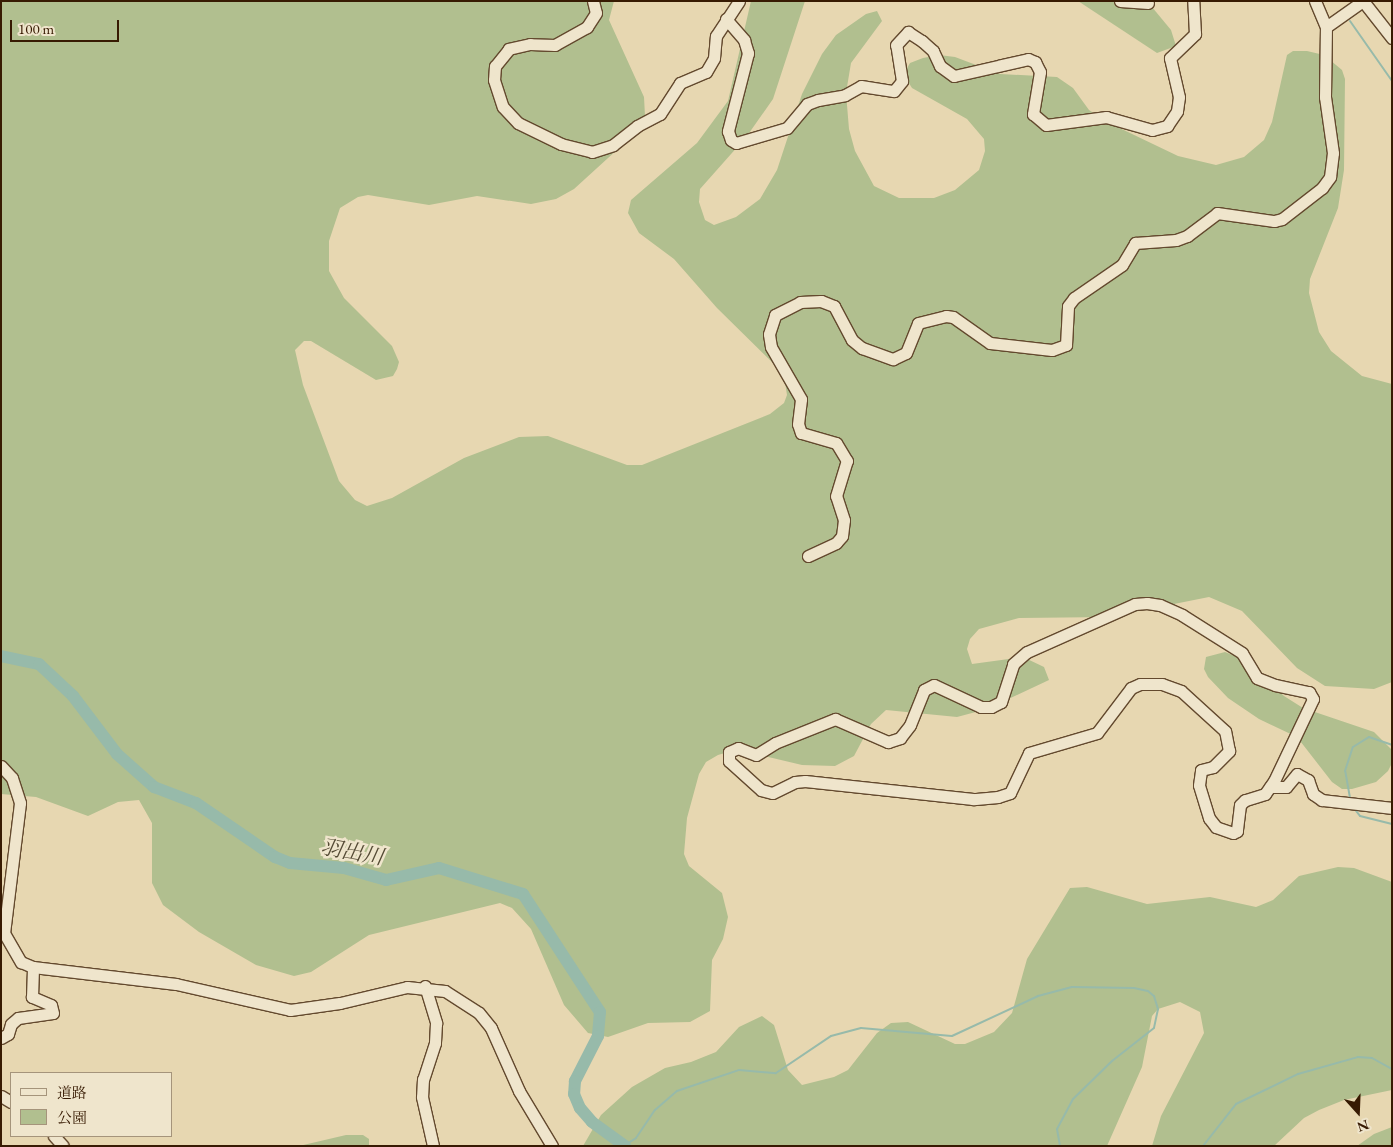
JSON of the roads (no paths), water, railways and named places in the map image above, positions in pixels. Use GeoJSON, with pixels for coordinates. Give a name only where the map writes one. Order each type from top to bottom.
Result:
{"type":"FeatureCollection","features":[{"type":"Feature","properties":{"kind":"street"},"geometry":{"type":"LineString","coordinates":[[593,1],[596,13],[587,27],[555,45],[530,44],[509,49],[495,66],[494,80],[503,107],[518,122],[561,144],[592,152],[613,145],[637,126],[660,114],[680,83],[706,72],[712,65],[716,36],[738,1]]}},
{"type":"Feature","properties":{"kind":"street"},"geometry":{"type":"LineString","coordinates":[[1120,1],[1148,3]]}},
{"type":"Feature","properties":{"kind":"street"},"geometry":{"type":"LineString","coordinates":[[726,19],[744,40],[748,53],[728,131],[731,140],[736,143],[788,128],[807,104],[818,100],[845,95],[861,86],[894,91],[902,81],[896,45],[908,32],[933,51],[940,66],[954,76],[1028,59],[1035,62],[1040,72],[1033,114],[1046,125],[1106,117],[1152,130],[1167,126],[1177,111],[1179,98],[1170,58],[1195,34],[1193,1]]}},
{"type":"Feature","properties":{"kind":"street"},"geometry":{"type":"LineString","coordinates":[[808,556],[836,543],[842,536],[845,527],[836,496],[847,460],[836,443],[800,433],[798,424],[801,400],[771,347],[769,334],[775,315],[800,302],[821,301],[834,306],[852,340],[862,348],[892,359],[906,353],[918,323],[946,316],[953,317],[990,343],[1052,350],[1066,345],[1068,306],[1074,298],[1122,265],[1135,243],[1187,236],[1217,212],[1274,221],[1282,219],[1322,188],[1333,168],[1325,97],[1326,27],[1315,1]]}},
{"type":"Feature","properties":{"kind":"street"},"geometry":{"type":"LineString","coordinates":[[1326,27],[1363,1],[1392,38]]}},
{"type":"Feature","properties":{"kind":"street"},"geometry":{"type":"LineString","coordinates":[[1147,603],[1160,605],[1182,615],[1242,653],[1257,678],[1275,685],[1309,692],[1313,699],[1270,787],[1265,794],[1245,800],[1240,805],[1237,831],[1226,832],[1216,827],[1209,818],[1199,776],[1201,770],[1213,767],[1229,751],[1225,731],[1181,691],[1151,683],[1130,688],[1097,733],[1029,753],[1010,793],[998,797],[973,799],[805,781],[795,782],[772,793],[761,790],[736,770],[728,756],[738,748],[756,755],[835,719],[888,742],[900,738],[910,725],[924,690],[934,685],[981,707],[991,707],[1001,702],[1013,664],[1026,652],[1135,604],[1147,603]]}},
{"type":"Feature","properties":{"kind":"street"},"geometry":{"type":"LineString","coordinates":[[1,766],[12,778],[20,802],[2,931],[21,962],[33,967],[176,984],[290,1010],[425,986],[445,990],[479,1014],[491,1028],[532,1115],[552,1146]]}},
{"type":"Feature","properties":{"kind":"street"},"geometry":{"type":"LineString","coordinates":[[1270,787],[1286,787],[1297,774],[1308,780],[1313,794],[1322,800],[1392,808]]}},
{"type":"Feature","properties":{"kind":"street"},"geometry":{"type":"LineString","coordinates":[[1,1038],[8,1034],[11,1024],[18,1018],[53,1013],[51,1005],[32,996],[33,967]]}},
{"type":"Feature","properties":{"kind":"street"},"geometry":{"type":"LineString","coordinates":[[425,986],[436,1023],[434,1043],[423,1080],[422,1096],[433,1146]]}},
{"type":"Feature","properties":{"kind":"waterway"},"geometry":{"type":"LineString","coordinates":[[1350,21],[1392,81]]}},
{"type":"Feature","properties":{"kind":"waterway","name":"羽出川"},"geometry":{"type":"LineString","coordinates":[[1,656],[39,664],[73,696],[117,754],[154,787],[196,803],[275,857],[290,863],[344,868],[386,880],[439,868],[523,894],[600,1012],[598,1036],[575,1081],[574,1094],[580,1108],[592,1122],[625,1146]]}},
{"type":"Feature","properties":{"kind":"waterway"},"geometry":{"type":"LineString","coordinates":[[1350,798],[1345,771],[1353,747],[1369,737],[1392,745]]}},
{"type":"Feature","properties":{"kind":"waterway"},"geometry":{"type":"LineString","coordinates":[[1353,807],[1360,816],[1392,824]]}},
{"type":"Feature","properties":{"kind":"waterway"},"geometry":{"type":"LineString","coordinates":[[625,1145],[636,1138],[655,1110],[677,1091],[739,1070],[776,1073],[831,1036],[861,1028],[952,1036],[1038,996],[1072,987],[1134,988],[1148,991],[1154,996],[1158,1009],[1154,1028],[1112,1061],[1073,1099],[1057,1129],[1060,1146]]}},
{"type":"Feature","properties":{"kind":"waterway"},"geometry":{"type":"LineString","coordinates":[[1203,1146],[1236,1104],[1298,1074],[1358,1057],[1372,1058],[1392,1069]]}}]}
